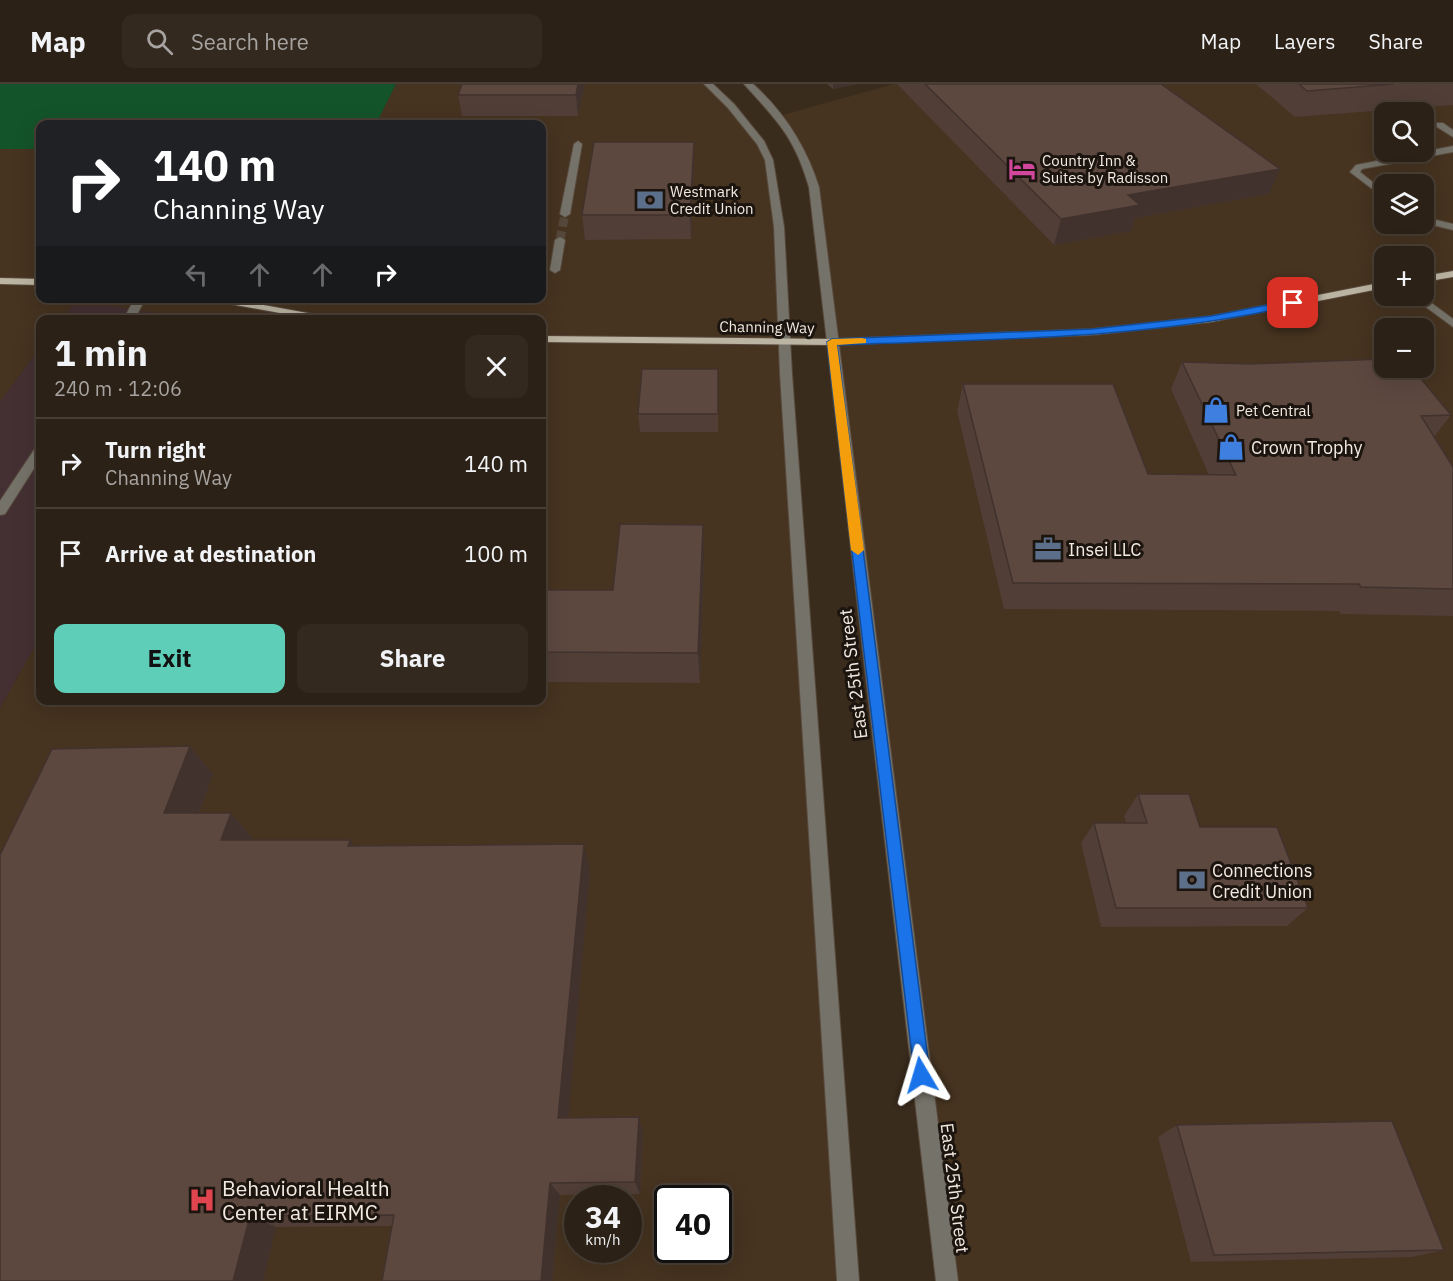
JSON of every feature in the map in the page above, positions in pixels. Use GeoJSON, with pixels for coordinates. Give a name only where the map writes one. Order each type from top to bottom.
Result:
{"type":"FeatureCollection","features":[{"type":"Feature","properties":{"kind":"main road"},"geometry":{"type":"LineString","coordinates":[[1434,277],[1453,273]]}},
{"type":"Feature","properties":{"kind":"main road"},"geometry":{"type":"LineString","coordinates":[[0,281],[36,282]]}},
{"type":"Feature","properties":{"kind":"main road","name":"Channing Way"},"geometry":{"type":"LineString","coordinates":[[546,339],[832,342],[1103,331],[1211,319],[1374,287]]}},
{"type":"Feature","properties":{"kind":"main road"},"geometry":{"type":"LineString","coordinates":[[233,303],[309,315]]}},
{"type":"Feature","properties":{"kind":"street"},"geometry":{"type":"LineString","coordinates":[[708,84],[731,106],[760,142],[769,160],[779,227],[784,341],[848,1281]]}},
{"type":"Feature","properties":{"kind":"street","name":"East 25th Street"},"geometry":{"type":"LineString","coordinates":[[748,84],[768,101],[789,129],[806,158],[814,187],[947,1281]]}},
{"type":"Feature","properties":{"kind":"street"},"geometry":{"type":"LineString","coordinates":[[1440,125],[1453,134]]}},
{"type":"Feature","properties":{"kind":"street"},"geometry":{"type":"LineString","coordinates":[[565,214],[578,144]]}},
{"type":"Feature","properties":{"kind":"street"},"geometry":{"type":"LineString","coordinates":[[1374,187],[1355,172],[1359,167],[1453,148]]}},
{"type":"Feature","properties":{"kind":"street"},"geometry":{"type":"LineString","coordinates":[[1434,223],[1453,228]]}},
{"type":"Feature","properties":{"kind":"street"},"geometry":{"type":"LineString","coordinates":[[555,270],[560,240]]}},
{"type":"Feature","properties":{"kind":"street"},"geometry":{"type":"LineString","coordinates":[[1429,306],[1453,324]]}},
{"type":"Feature","properties":{"kind":"street"},"geometry":{"type":"LineString","coordinates":[[0,511],[36,456]]}},
{"type":"Feature","properties":{"kind":"shaded area"},"geometry":{"type":"Polygon","coordinates":[[[396,84],[705,84],[731,106],[769,160],[849,1281],[0,1281],[0,708],[36,644],[36,705],[546,705],[546,315],[163,315],[112,306],[72,306],[65,315],[36,315],[36,353],[0,402],[0,149],[36,149],[36,303],[546,303],[546,120],[378,120],[396,84]]]}},
{"type":"Feature","properties":{"kind":"shaded area"},"geometry":{"type":"Polygon","coordinates":[[[894,84],[1453,84],[1453,274],[1434,277],[1434,246],[1374,246],[1374,306],[1434,306],[1434,278],[1453,276],[1453,1281],[947,1281],[814,187],[779,116],[894,84]]]}},
{"type":"Feature","properties":{"kind":"shaded area"},"geometry":{"type":"Polygon","coordinates":[[[72,306],[112,306],[167,315],[66,315],[72,306]]]}},
{"type":"Feature","properties":{"kind":"shaded area"},"geometry":{"type":"Polygon","coordinates":[[[36,353],[36,644],[0,708],[0,402],[36,353]]]}},
{"type":"Feature","properties":{"kind":"green space"},"geometry":{"type":"Polygon","coordinates":[[[0,84],[396,84],[378,120],[36,120],[36,149],[0,149],[0,84]]]}},
{"type":"Feature","properties":{"kind":"building"},"geometry":{"type":"Polygon","coordinates":[[[462,84],[578,84],[576,95],[458,95],[462,84]]]}},
{"type":"Feature","properties":{"kind":"building"},"geometry":{"type":"Polygon","coordinates":[[[925,84],[1161,84],[1280,169],[1128,195],[1140,205],[1061,219],[925,84]]]}},
{"type":"Feature","properties":{"kind":"building"},"geometry":{"type":"Polygon","coordinates":[[[1299,84],[1394,84],[1307,91],[1299,84]]]}},
{"type":"Feature","properties":{"kind":"building"},"geometry":{"type":"Polygon","coordinates":[[[594,142],[694,142],[690,215],[582,215],[594,142]]]}},
{"type":"Feature","properties":{"kind":"building"},"geometry":{"type":"Polygon","coordinates":[[[1374,359],[1374,378],[1420,378],[1451,415],[1421,416],[1453,467],[1453,589],[1361,587],[1359,584],[1013,583],[963,384],[1113,384],[1148,474],[1236,475],[1182,362],[1250,364],[1374,359]]]}},
{"type":"Feature","properties":{"kind":"building"},"geometry":{"type":"Polygon","coordinates":[[[642,369],[718,369],[718,414],[638,414],[642,369]]]}},
{"type":"Feature","properties":{"kind":"building"},"geometry":{"type":"Polygon","coordinates":[[[620,524],[703,525],[698,653],[546,652],[546,590],[613,590],[620,524]]]}},
{"type":"Feature","properties":{"kind":"building"},"geometry":{"type":"Polygon","coordinates":[[[190,746],[164,813],[231,813],[221,840],[350,840],[348,846],[584,844],[558,1118],[639,1117],[635,1182],[550,1183],[541,1281],[382,1281],[394,1215],[250,1216],[233,1281],[0,1281],[0,855],[52,749],[190,746]]]}},
{"type":"Feature","properties":{"kind":"building"},"geometry":{"type":"Polygon","coordinates":[[[1138,794],[1189,794],[1200,827],[1277,827],[1308,908],[1116,908],[1094,823],[1147,823],[1138,794]]]}},
{"type":"Feature","properties":{"kind":"building"},"geometry":{"type":"Polygon","coordinates":[[[1392,1121],[1444,1250],[1214,1255],[1177,1125],[1392,1121]]]}},
{"type":"Feature","properties":{"kind":"tunnel"},"geometry":{"type":"LineString","coordinates":[[560,240],[565,214]]}},
{"type":"Feature","properties":{"kind":"slow traffic"},"geometry":{"type":"LineString","coordinates":[[858,550],[832,342],[862,341]]}},
{"type":"Feature","properties":{"kind":"place","name":"Country Inn & Suites by Radisson"},"geometry":{"type":"Point","coordinates":[1022,169]}},
{"type":"Feature","properties":{"kind":"place","name":"Westmark Credit Union"},"geometry":{"type":"Point","coordinates":[650,200]}},
{"type":"Feature","properties":{"kind":"place","name":"Pet Central"},"geometry":{"type":"Point","coordinates":[1216,410]}},
{"type":"Feature","properties":{"kind":"place","name":"Crown Trophy"},"geometry":{"type":"Point","coordinates":[1231,447]}},
{"type":"Feature","properties":{"kind":"place","name":"Insei LLC"},"geometry":{"type":"Point","coordinates":[1048,549]}},
{"type":"Feature","properties":{"kind":"place","name":"Connections Credit Union"},"geometry":{"type":"Point","coordinates":[1192,880]}},
{"type":"Feature","properties":{"kind":"place","name":"Behavioral Health Center at EIRMC"},"geometry":{"type":"Point","coordinates":[202,1200]}},
{"type":"Feature","properties":{"kind":"route"},"geometry":{"type":"LineString","coordinates":[[921,1075],[832,342],[1092,332],[1211,319],[1293,303]]}}]}
